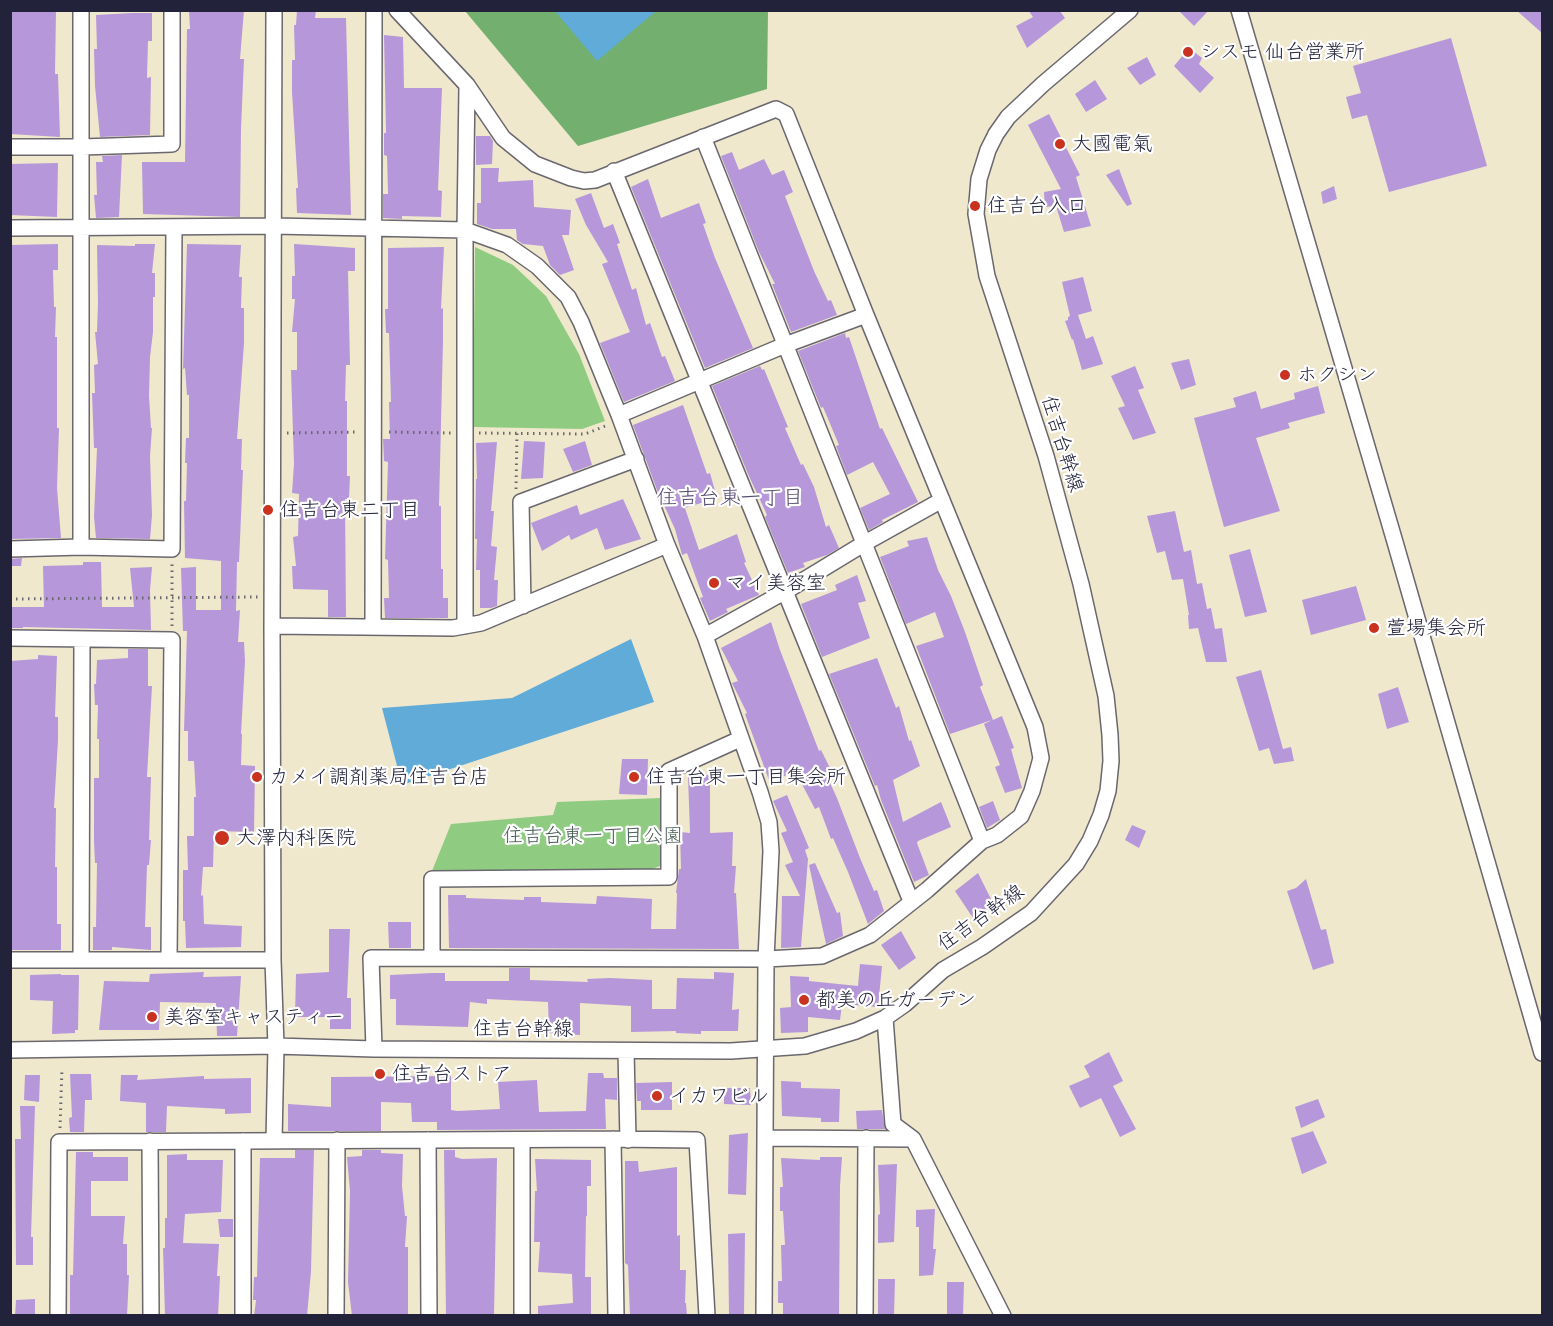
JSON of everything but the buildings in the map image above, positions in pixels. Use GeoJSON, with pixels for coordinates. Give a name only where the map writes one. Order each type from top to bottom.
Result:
{"type":"FeatureCollection","features":[{"type":"Feature","properties":{"kind":"street"},"geometry":{"type":"LineString","coordinates":[[81,10],[81,547]]}},
{"type":"Feature","properties":{"kind":"street"},"geometry":{"type":"LineString","coordinates":[[10,147],[172,144],[172,10]]}},
{"type":"Feature","properties":{"kind":"street"},"geometry":{"type":"LineString","coordinates":[[274,10],[272,597],[273,960],[276,1046],[274,1141]]}},
{"type":"Feature","properties":{"kind":"street"},"geometry":{"type":"LineString","coordinates":[[373,627],[374,10]]}},
{"type":"Feature","properties":{"kind":"street"},"geometry":{"type":"LineString","coordinates":[[374,1049],[371,958],[766,959],[822,956],[870,934],[927,890],[982,841],[997,835],[1021,816],[1032,791],[1041,758],[1035,727],[786,114],[776,110],[595,180],[584,181],[571,178],[535,164],[503,138],[468,85],[397,10]]}},
{"type":"Feature","properties":{"kind":"street"},"geometry":{"type":"LineString","coordinates":[[1239,10],[1542,1053]]}},
{"type":"Feature","properties":{"kind":"street","name":"住吉台幹線"},"geometry":{"type":"LineString","coordinates":[[10,1050],[276,1046],[626,1051],[767,1049],[805,1046],[856,1031],[885,1018],[905,1004],[943,970],[982,947],[1031,913],[1076,864],[1090,841],[1108,791],[1111,761],[1110,735],[1106,696],[1094,640],[1046,456],[987,276],[976,214],[979,179],[988,150],[1008,117],[1128,12]]}},
{"type":"Feature","properties":{"kind":"street"},"geometry":{"type":"LineString","coordinates":[[465,626],[465,230],[468,85]]}},
{"type":"Feature","properties":{"kind":"street"},"geometry":{"type":"LineString","coordinates":[[703,137],[982,841]]}},
{"type":"Feature","properties":{"kind":"street"},"geometry":{"type":"LineString","coordinates":[[614,171],[911,901]]}},
{"type":"Feature","properties":{"kind":"street"},"geometry":{"type":"LineString","coordinates":[[10,228],[274,226],[465,230],[507,246],[537,267],[568,297],[581,322],[620,417],[667,545],[705,636],[769,822],[771,851],[766,959],[764,1316]]}},
{"type":"Feature","properties":{"kind":"street"},"geometry":{"type":"LineString","coordinates":[[10,549],[81,547],[172,549],[174,227]]}},
{"type":"Feature","properties":{"kind":"street"},"geometry":{"type":"LineString","coordinates":[[620,417],[785,345],[866,315]]}},
{"type":"Feature","properties":{"kind":"street"},"geometry":{"type":"LineString","coordinates":[[523,606],[521,502],[636,459]]}},
{"type":"Feature","properties":{"kind":"street"},"geometry":{"type":"LineString","coordinates":[[705,636],[942,500]]}},
{"type":"Feature","properties":{"kind":"street"},"geometry":{"type":"LineString","coordinates":[[272,626],[453,628],[481,623],[667,545]]}},
{"type":"Feature","properties":{"kind":"street"},"geometry":{"type":"LineString","coordinates":[[10,638],[172,640],[169,958]]}},
{"type":"Feature","properties":{"kind":"street"},"geometry":{"type":"LineString","coordinates":[[81,959],[82,639]]}},
{"type":"Feature","properties":{"kind":"street"},"geometry":{"type":"LineString","coordinates":[[432,957],[432,879],[669,877],[669,771],[740,739]]}},
{"type":"Feature","properties":{"kind":"street"},"geometry":{"type":"LineString","coordinates":[[10,960],[169,958],[273,960]]}},
{"type":"Feature","properties":{"kind":"street"},"geometry":{"type":"LineString","coordinates":[[885,1018],[893,1124],[913,1139],[1003,1316]]}},
{"type":"Feature","properties":{"kind":"street"},"geometry":{"type":"LineString","coordinates":[[616,1316],[626,1051]]}},
{"type":"Feature","properties":{"kind":"street"},"geometry":{"type":"LineString","coordinates":[[765,1138],[913,1139]]}},
{"type":"Feature","properties":{"kind":"street"},"geometry":{"type":"LineString","coordinates":[[865,1316],[866,1138]]}},
{"type":"Feature","properties":{"kind":"street"},"geometry":{"type":"LineString","coordinates":[[336,1316],[337,1140]]}},
{"type":"Feature","properties":{"kind":"street"},"geometry":{"type":"LineString","coordinates":[[428,1140],[429,1316]]}},
{"type":"Feature","properties":{"kind":"street"},"geometry":{"type":"LineString","coordinates":[[522,1140],[522,1316]]}},
{"type":"Feature","properties":{"kind":"street"},"geometry":{"type":"LineString","coordinates":[[57,1316],[59,1142],[697,1140],[707,1316]]}},
{"type":"Feature","properties":{"kind":"street"},"geometry":{"type":"LineString","coordinates":[[150,1141],[151,1316]]}},
{"type":"Feature","properties":{"kind":"street"},"geometry":{"type":"LineString","coordinates":[[243,1141],[243,1316]]}},
{"type":"Feature","properties":{"kind":"path"},"geometry":{"type":"LineString","coordinates":[[465,434],[585,434],[620,417]]}},
{"type":"Feature","properties":{"kind":"path"},"geometry":{"type":"LineString","coordinates":[[517,434],[516,490],[521,502]]}},
{"type":"Feature","properties":{"kind":"path"},"geometry":{"type":"LineString","coordinates":[[172,549],[172,640]]}},
{"type":"Feature","properties":{"kind":"path"},"geometry":{"type":"LineString","coordinates":[[10,599],[272,597]]}},
{"type":"Feature","properties":{"kind":"path"},"geometry":{"type":"LineString","coordinates":[[59,1142],[62,1068]]}},
{"type":"Feature","properties":{"kind":"green space"},"geometry":{"type":"Polygon","coordinates":[[[465,11],[768,11],[767,89],[578,146],[465,11]]]}},
{"type":"Feature","properties":{"kind":"green space"},"geometry":{"type":"Polygon","coordinates":[[[475,247],[513,265],[546,296],[579,354],[605,421],[582,429],[473,427],[475,247]]]}},
{"type":"Feature","properties":{"kind":"green space","name":"住吉台東一丁目公園"},"geometry":{"type":"Polygon","coordinates":[[[661,798],[660,866],[650,870],[432,871],[451,824],[553,815],[557,802],[661,798]]]}},
{"type":"Feature","properties":{"kind":"water"},"geometry":{"type":"Polygon","coordinates":[[[555,11],[656,11],[597,61],[555,11]]]}},
{"type":"Feature","properties":{"kind":"water"},"geometry":{"type":"Polygon","coordinates":[[[631,639],[654,702],[402,785],[382,708],[512,698],[631,639]]]}},
{"type":"Feature","properties":{"kind":"place","name":"シスモ 仙台営業所"},"geometry":{"type":"Point","coordinates":[1188,52]}},
{"type":"Feature","properties":{"kind":"place","name":"大國電氣"},"geometry":{"type":"Point","coordinates":[1060,144]}},
{"type":"Feature","properties":{"kind":"place","name":"住吉台入口"},"geometry":{"type":"Point","coordinates":[975,206]}},
{"type":"Feature","properties":{"kind":"place","name":"ホクシン"},"geometry":{"type":"Point","coordinates":[1285,375]}},
{"type":"Feature","properties":{"kind":"place","name":"住吉台東二丁目"},"geometry":{"type":"Point","coordinates":[268,510]}},
{"type":"Feature","properties":{"kind":"place","name":"マイ美容室"},"geometry":{"type":"Point","coordinates":[714,583]}},
{"type":"Feature","properties":{"kind":"place","name":"萱場集会所"},"geometry":{"type":"Point","coordinates":[1374,628]}},
{"type":"Feature","properties":{"kind":"place","name":"カメイ調剤薬局住吉台店"},"geometry":{"type":"Point","coordinates":[257,777]}},
{"type":"Feature","properties":{"kind":"place","name":"住吉台東一丁目集会所"},"geometry":{"type":"Point","coordinates":[634,777]}},
{"type":"Feature","properties":{"kind":"place","name":"大澤内科医院"},"geometry":{"type":"Point","coordinates":[222,838]}},
{"type":"Feature","properties":{"kind":"place","name":"都美の丘ガーデン"},"geometry":{"type":"Point","coordinates":[804,1000]}},
{"type":"Feature","properties":{"kind":"place","name":"美容室キャスティー"},"geometry":{"type":"Point","coordinates":[152,1017]}},
{"type":"Feature","properties":{"kind":"place","name":"住吉台ストア"},"geometry":{"type":"Point","coordinates":[380,1074]}},
{"type":"Feature","properties":{"kind":"place","name":"イカワビル"},"geometry":{"type":"Point","coordinates":[657,1096]}},
{"type":"Feature","properties":{"kind":"district","name":"住吉台東一丁目"},"geometry":{"type":"Point","coordinates":[730,498]}}]}
